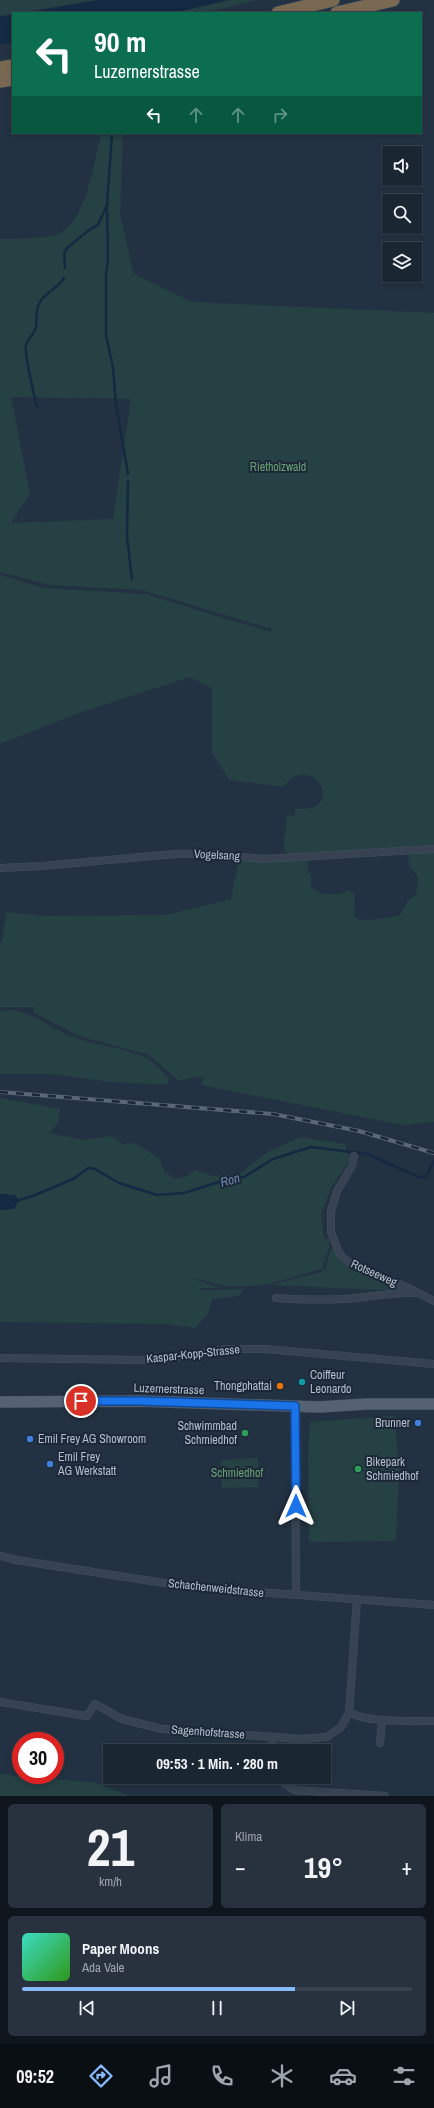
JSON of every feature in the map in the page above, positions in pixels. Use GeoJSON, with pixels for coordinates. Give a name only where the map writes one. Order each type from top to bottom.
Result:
{"type":"FeatureCollection","features":[{"type":"Feature","properties":{"kind":"highway"},"geometry":{"type":"LineString","coordinates":[[282,12],[334,0]]}},
{"type":"Feature","properties":{"kind":"highway"},"geometry":{"type":"LineString","coordinates":[[341,12],[392,0]]}},
{"type":"Feature","properties":{"kind":"highway"},"geometry":{"type":"LineString","coordinates":[[0,68],[12,66]]}},
{"type":"Feature","properties":{"kind":"highway"},"geometry":{"type":"LineString","coordinates":[[0,81],[12,79]]}},
{"type":"Feature","properties":{"kind":"main road","name":"Luzernerstrasse"},"geometry":{"type":"LineString","coordinates":[[0,1402],[140,1401],[295,1406],[434,1404]]}},
{"type":"Feature","properties":{"kind":"street","name":"Vogelsang"},"geometry":{"type":"LineString","coordinates":[[0,868],[43,866],[174,854],[213,854],[270,859],[434,849]]}},
{"type":"Feature","properties":{"kind":"street","name":"Rotseeweg"},"geometry":{"type":"LineString","coordinates":[[354,1156],[352,1166],[337,1191],[331,1211],[331,1232],[338,1250],[342,1257],[357,1267],[419,1293],[434,1301]]}},
{"type":"Feature","properties":{"kind":"street","name":"Rotseeweg"},"geometry":{"type":"LineString","coordinates":[[276,1298],[322,1300],[366,1297],[386,1293],[419,1293]]}},
{"type":"Feature","properties":{"kind":"street","name":"Kaspar-Kopp-Strasse"},"geometry":{"type":"LineString","coordinates":[[0,1358],[142,1360],[171,1358],[226,1349],[266,1349],[434,1364]]}},
{"type":"Feature","properties":{"kind":"street"},"geometry":{"type":"LineString","coordinates":[[295,1406],[296,1594]]}},
{"type":"Feature","properties":{"kind":"street","name":"Schachenweidstrasse"},"geometry":{"type":"LineString","coordinates":[[0,1556],[16,1560],[190,1587],[434,1605]]}},
{"type":"Feature","properties":{"kind":"street","name":"Sagenhofstrasse"},"geometry":{"type":"LineString","coordinates":[[0,1702],[87,1716],[95,1704],[122,1718],[162,1729],[313,1740],[327,1737],[341,1727],[349,1712],[357,1599]]}},
{"type":"Feature","properties":{"kind":"street"},"geometry":{"type":"LineString","coordinates":[[349,1712],[357,1716],[382,1720],[434,1721]]}},
{"type":"Feature","properties":{"kind":"street"},"geometry":{"type":"LineString","coordinates":[[380,1743],[382,1720]]}},
{"type":"Feature","properties":{"kind":"street"},"geometry":{"type":"LineString","coordinates":[[272,1737],[272,1744]]}},
{"type":"Feature","properties":{"kind":"street"},"geometry":{"type":"LineString","coordinates":[[284,1784],[294,1790],[385,1796]]}},
{"type":"Feature","properties":{"kind":"green space"},"geometry":{"type":"Polygon","coordinates":[[[0,0],[98,0],[24,12],[12,12],[12,14],[0,16],[0,0]]]}},
{"type":"Feature","properties":{"kind":"green space"},"geometry":{"type":"Polygon","coordinates":[[[229,0],[257,0],[205,12],[177,12],[229,0]]]}},
{"type":"Feature","properties":{"kind":"green space","name":"Rietholzwald"},"geometry":{"type":"Polygon","coordinates":[[[101,134],[123,134],[120,215],[134,274],[192,302],[434,313],[434,847],[289,855],[285,851],[284,841],[287,815],[295,816],[295,809],[307,809],[314,807],[321,801],[323,794],[322,787],[317,780],[310,776],[301,775],[292,778],[283,787],[229,780],[212,752],[212,688],[190,677],[76,714],[0,744],[0,575],[44,588],[145,594],[270,632],[272,629],[142,590],[50,585],[0,572],[0,239],[45,237],[58,234],[68,228],[76,217],[82,204],[88,190],[101,134]],[[11,397],[30,493],[11,523],[113,519],[131,399],[11,397]]]}},
{"type":"Feature","properties":{"kind":"green space"},"geometry":{"type":"Polygon","coordinates":[[[434,850],[434,1122],[402,1125],[206,1086],[201,1084],[204,1078],[196,1077],[179,1081],[149,1055],[79,1036],[34,1013],[33,1007],[0,1007],[0,943],[2,943],[6,912],[45,916],[166,915],[231,899],[239,858],[309,857],[307,873],[311,873],[311,888],[323,894],[339,894],[348,890],[355,895],[354,916],[362,920],[382,919],[399,916],[409,899],[416,896],[418,877],[410,867],[407,851],[434,850]]]}},
{"type":"Feature","properties":{"kind":"green space"},"geometry":{"type":"Polygon","coordinates":[[[12,1010],[35,1017],[70,1036],[142,1056],[154,1063],[170,1080],[168,1081],[168,1084],[173,1085],[111,1082],[51,1074],[0,1074],[0,1011],[12,1010]]]}},
{"type":"Feature","properties":{"kind":"green space"},"geometry":{"type":"Polygon","coordinates":[[[0,1098],[60,1109],[58,1123],[49,1133],[83,1140],[111,1136],[123,1144],[134,1143],[159,1158],[165,1173],[176,1179],[186,1177],[195,1170],[213,1176],[238,1175],[267,1152],[301,1137],[345,1144],[350,1159],[331,1188],[321,1214],[324,1239],[329,1239],[329,1247],[322,1269],[265,1285],[230,1287],[186,1276],[220,1288],[199,1288],[201,1290],[244,1289],[239,1296],[212,1299],[208,1314],[195,1328],[166,1324],[0,1322],[0,1210],[14,1209],[15,1195],[0,1194],[0,1098]]]}},
{"type":"Feature","properties":{"kind":"green space"},"geometry":{"type":"Polygon","coordinates":[[[332,1247],[347,1263],[365,1274],[406,1288],[403,1291],[270,1285],[321,1272],[326,1267],[332,1247]]]}},
{"type":"Feature","properties":{"kind":"green space"},"geometry":{"type":"Polygon","coordinates":[[[395,1416],[399,1472],[396,1541],[309,1542],[308,1454],[310,1422],[395,1416]]]}},
{"type":"Feature","properties":{"kind":"green space","name":"Schmiedhof"},"geometry":{"type":"Polygon","coordinates":[[[258,1458],[258,1487],[222,1488],[221,1460],[258,1458]]]}},
{"type":"Feature","properties":{"kind":"green space"},"geometry":{"type":"Polygon","coordinates":[[[0,1774],[12,1775],[12,1784],[64,1784],[64,1780],[97,1783],[130,1796],[0,1796],[0,1774]]]}},
{"type":"Feature","properties":{"kind":"water"},"geometry":{"type":"Polygon","coordinates":[[[98,0],[229,0],[177,12],[30,12],[98,0]]]}},
{"type":"Feature","properties":{"kind":"water"},"geometry":{"type":"Polygon","coordinates":[[[12,15],[12,43],[0,45],[0,17],[12,15]]]}},
{"type":"Feature","properties":{"kind":"water"},"geometry":{"type":"Polygon","coordinates":[[[0,1194],[15,1195],[19,1200],[14,1209],[0,1210],[0,1194]]]}},
{"type":"Feature","properties":{"kind":"waterway"},"geometry":{"type":"LineString","coordinates":[[112,134],[107,205],[108,258],[106,276],[106,335],[113,368],[116,405],[128,474]]}},
{"type":"Feature","properties":{"kind":"waterway"},"geometry":{"type":"LineString","coordinates":[[65,268],[64,253],[68,247],[89,230],[98,225],[106,207]]}},
{"type":"Feature","properties":{"kind":"waterway"},"geometry":{"type":"LineString","coordinates":[[38,408],[30,376],[26,345],[36,329],[38,305],[45,295],[59,285],[64,278]]}},
{"type":"Feature","properties":{"kind":"waterway"},"geometry":{"type":"LineString","coordinates":[[128,481],[127,537],[132,579]]}},
{"type":"Feature","properties":{"kind":"waterway","name":"Ron"},"geometry":{"type":"LineString","coordinates":[[19,1200],[33,1196],[75,1178],[88,1168],[95,1169],[119,1183],[157,1195],[184,1193],[219,1182],[244,1177],[273,1159],[311,1147],[367,1154],[419,1177],[426,1177],[434,1161]]}},
{"type":"Feature","properties":{"kind":"railway"},"geometry":{"type":"LineString","coordinates":[[0,1092],[273,1114],[359,1131],[434,1153]]}},
{"type":"Feature","properties":{"kind":"place","name":"Coiffeur Leonardo"},"geometry":{"type":"Point","coordinates":[302,1382]}},
{"type":"Feature","properties":{"kind":"place","name":"Thongphattai"},"geometry":{"type":"Point","coordinates":[280,1386]}},
{"type":"Feature","properties":{"kind":"place","name":"Brunner"},"geometry":{"type":"Point","coordinates":[418,1423]}},
{"type":"Feature","properties":{"kind":"place","name":"Schwimmbad Schmiedhof"},"geometry":{"type":"Point","coordinates":[245,1433]}},
{"type":"Feature","properties":{"kind":"place","name":"Emil Frey AG Showroom"},"geometry":{"type":"Point","coordinates":[30,1439]}},
{"type":"Feature","properties":{"kind":"place","name":"Emil Frey AG Werkstatt"},"geometry":{"type":"Point","coordinates":[50,1464]}},
{"type":"Feature","properties":{"kind":"place","name":"Bikepark Schmiedhof"},"geometry":{"type":"Point","coordinates":[358,1469]}},
{"type":"Feature","properties":{"kind":"route"},"geometry":{"type":"LineString","coordinates":[[81,1401],[140,1401],[295,1406],[296,1506]]}}]}
